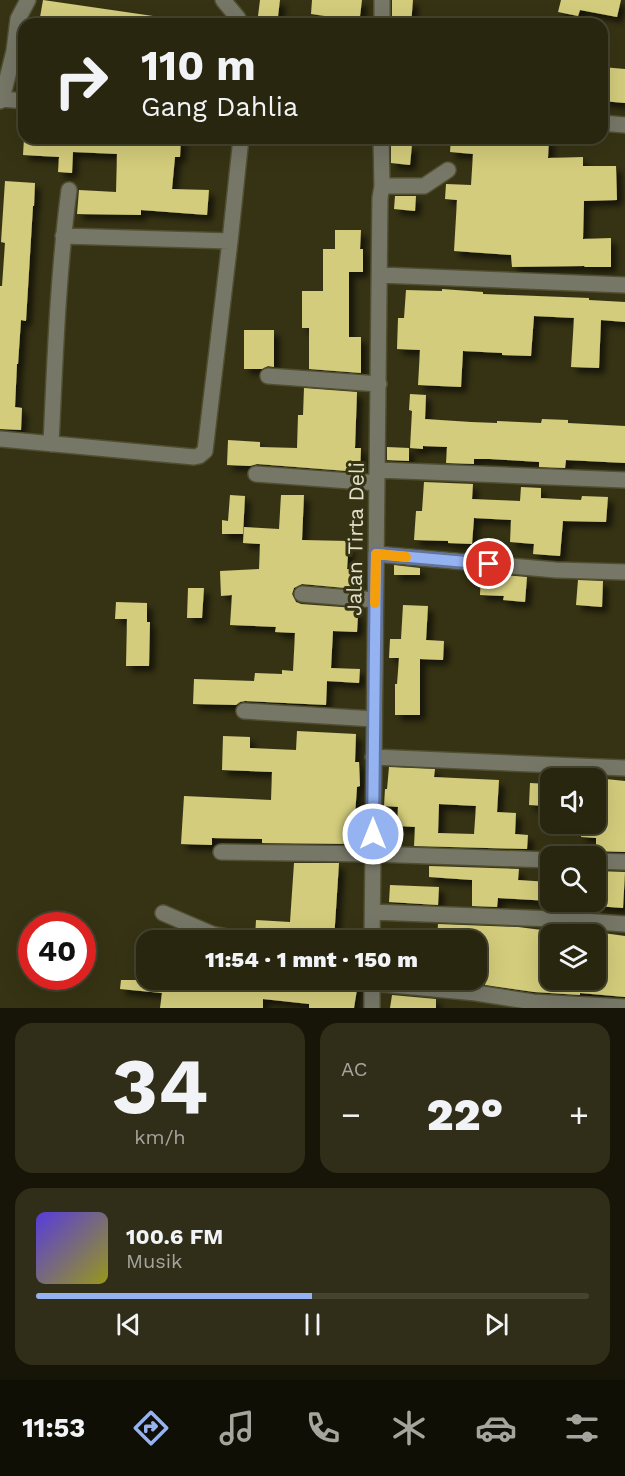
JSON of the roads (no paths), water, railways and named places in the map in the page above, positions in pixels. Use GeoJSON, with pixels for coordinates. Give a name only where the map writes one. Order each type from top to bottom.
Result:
{"type":"FeatureCollection","features":[{"type":"Feature","properties":{"kind":"street"},"geometry":{"type":"LineString","coordinates":[[19,18],[28,0]]}},
{"type":"Feature","properties":{"kind":"street"},"geometry":{"type":"LineString","coordinates":[[223,0],[238,18]]}},
{"type":"Feature","properties":{"kind":"street"},"geometry":{"type":"LineString","coordinates":[[382,0],[382,18]]}},
{"type":"Feature","properties":{"kind":"street"},"geometry":{"type":"LineString","coordinates":[[18,19],[14,51],[1,100],[18,101]]}},
{"type":"Feature","properties":{"kind":"street"},"geometry":{"type":"LineString","coordinates":[[608,124],[625,125]]}},
{"type":"Feature","properties":{"kind":"street"},"geometry":{"type":"LineString","coordinates":[[0,439],[194,457],[205,451],[240,144]]}},
{"type":"Feature","properties":{"kind":"street","name":"Jalan Tirta Deli"},"geometry":{"type":"LineString","coordinates":[[372,930],[381,144]]}},
{"type":"Feature","properties":{"kind":"street"},"geometry":{"type":"LineString","coordinates":[[382,186],[424,186],[448,170]]}},
{"type":"Feature","properties":{"kind":"street"},"geometry":{"type":"LineString","coordinates":[[51,444],[55,347],[63,236],[69,190]]}},
{"type":"Feature","properties":{"kind":"street"},"geometry":{"type":"LineString","coordinates":[[63,236],[230,241]]}},
{"type":"Feature","properties":{"kind":"street"},"geometry":{"type":"LineString","coordinates":[[380,275],[625,285],[625,279]]}},
{"type":"Feature","properties":{"kind":"street"},"geometry":{"type":"LineString","coordinates":[[268,376],[379,384]]}},
{"type":"Feature","properties":{"kind":"street"},"geometry":{"type":"LineString","coordinates":[[256,474],[625,480]]}},
{"type":"Feature","properties":{"kind":"street"},"geometry":{"type":"LineString","coordinates":[[376,554],[556,570],[625,572]]}},
{"type":"Feature","properties":{"kind":"street"},"geometry":{"type":"LineString","coordinates":[[302,594],[375,600]]}},
{"type":"Feature","properties":{"kind":"street"},"geometry":{"type":"LineString","coordinates":[[244,711],[374,719]]}},
{"type":"Feature","properties":{"kind":"street"},"geometry":{"type":"LineString","coordinates":[[373,757],[625,768]]}},
{"type":"Feature","properties":{"kind":"street"},"geometry":{"type":"LineString","coordinates":[[221,852],[540,860]]}},
{"type":"Feature","properties":{"kind":"street"},"geometry":{"type":"LineString","coordinates":[[606,861],[625,862]]}},
{"type":"Feature","properties":{"kind":"street"},"geometry":{"type":"LineString","coordinates":[[373,912],[625,924]]}},
{"type":"Feature","properties":{"kind":"street"},"geometry":{"type":"LineString","coordinates":[[163,913],[203,930]]}},
{"type":"Feature","properties":{"kind":"street"},"geometry":{"type":"LineString","coordinates":[[372,990],[372,1008]]}},
{"type":"Feature","properties":{"kind":"street"},"geometry":{"type":"LineString","coordinates":[[450,990],[533,1002],[625,1007]]}}]}
